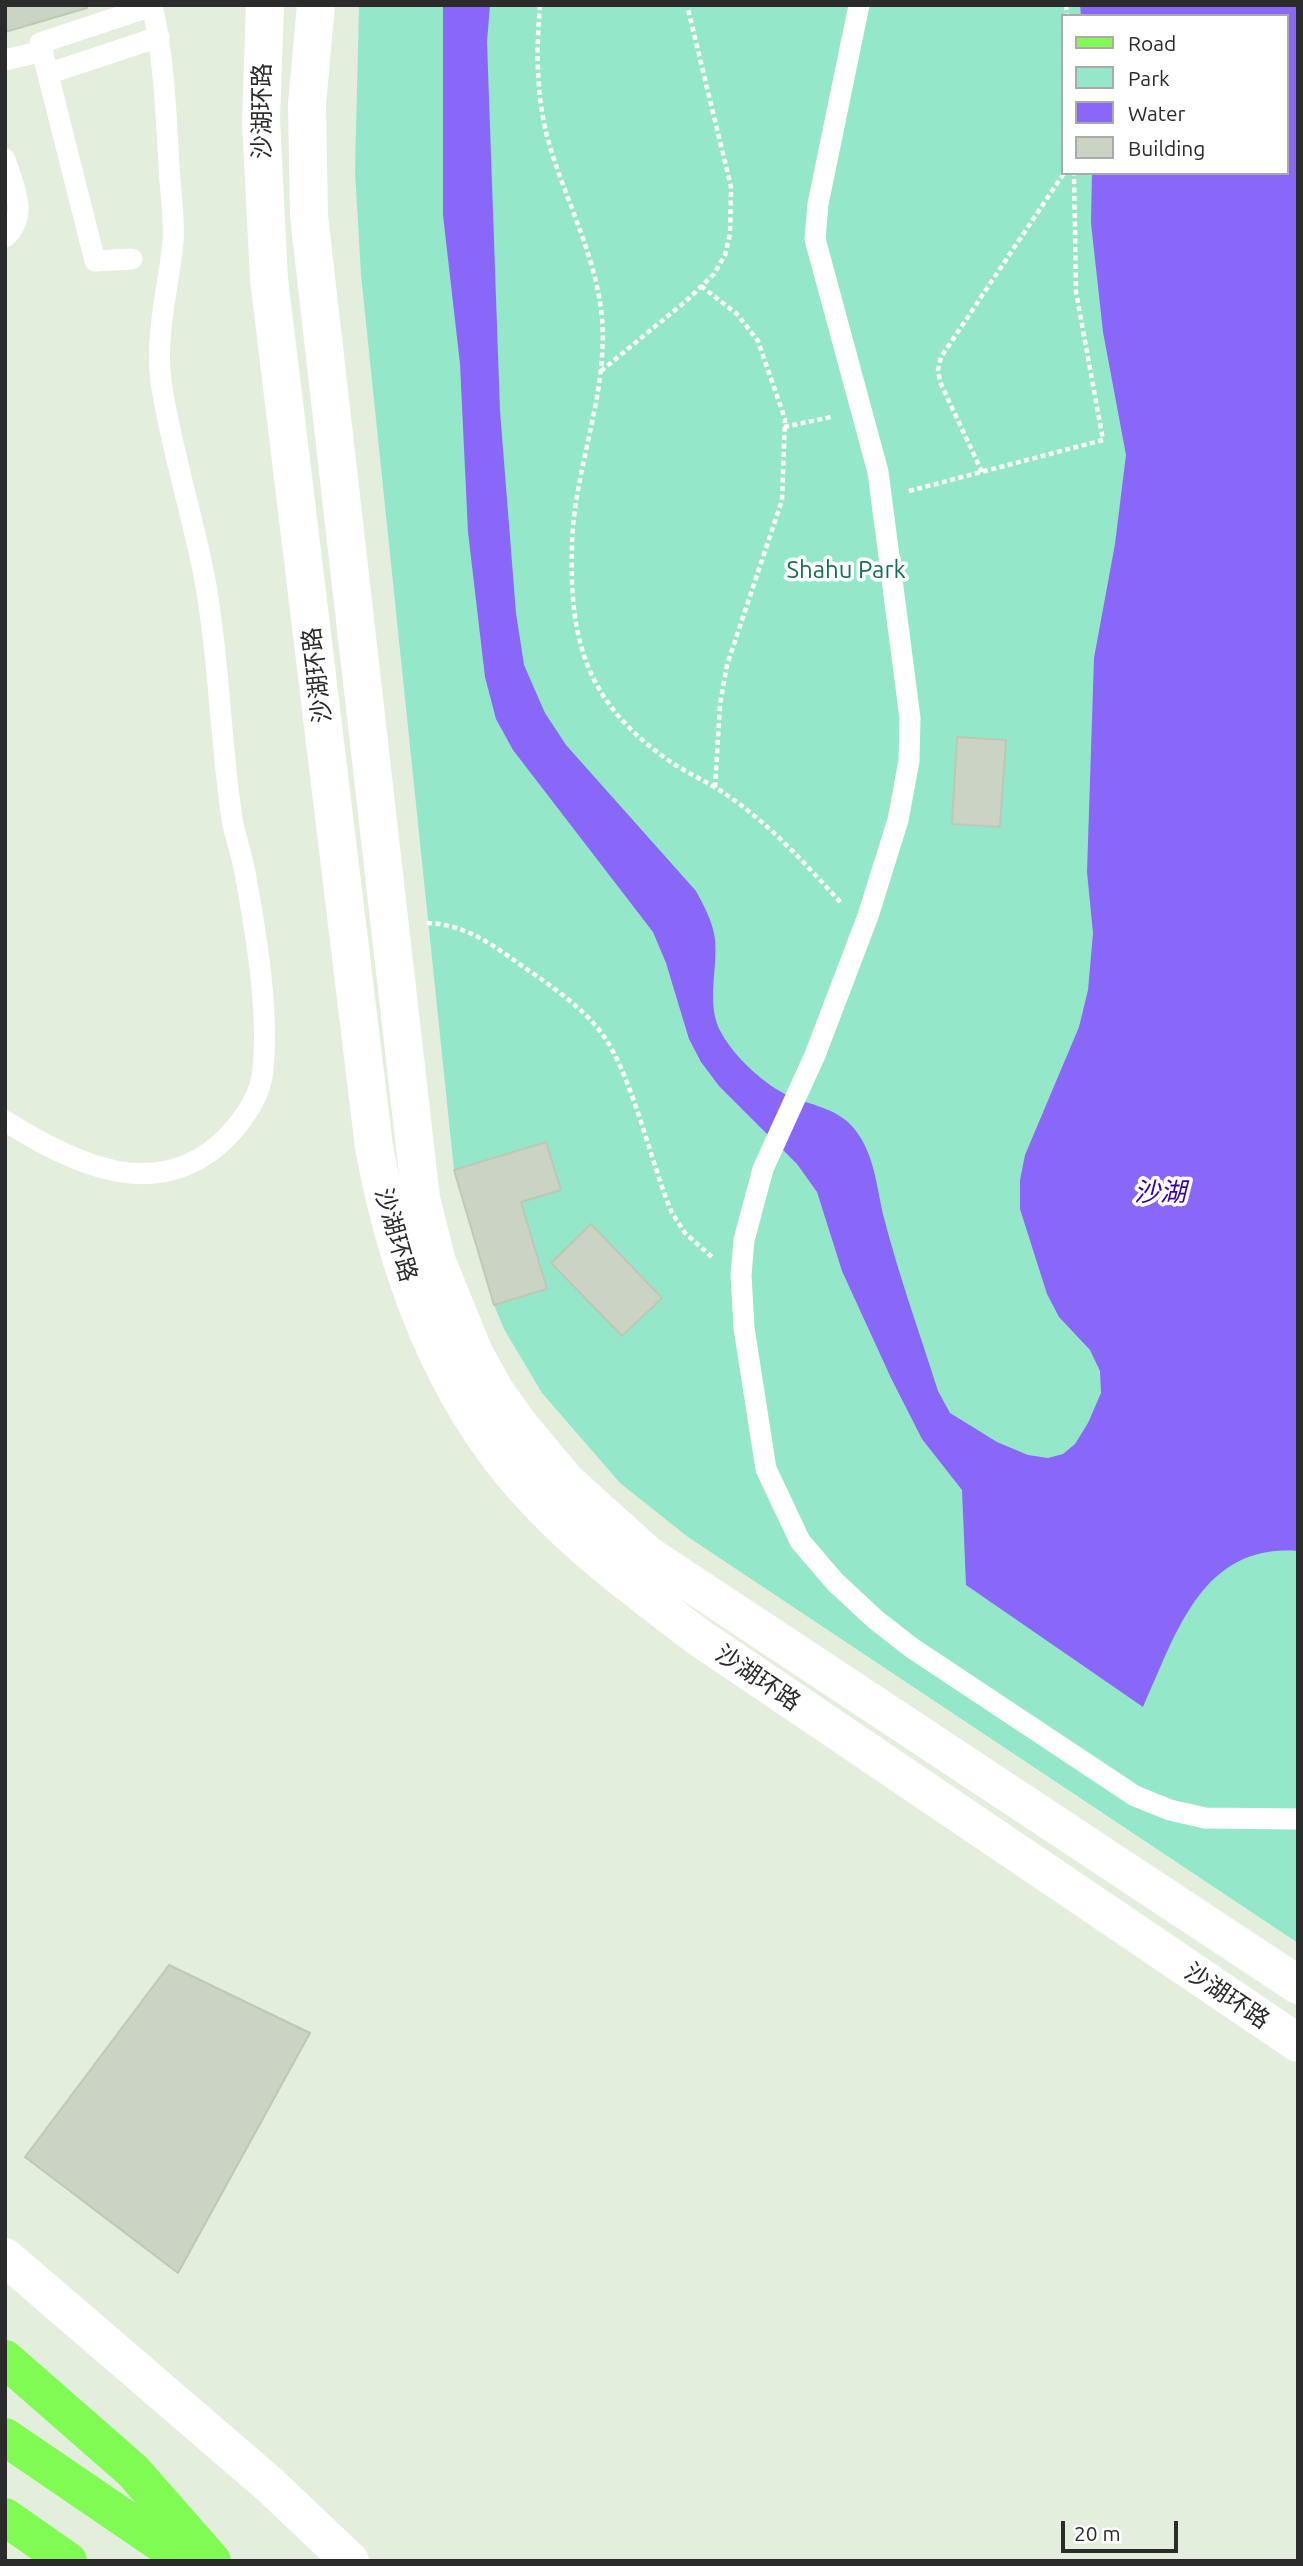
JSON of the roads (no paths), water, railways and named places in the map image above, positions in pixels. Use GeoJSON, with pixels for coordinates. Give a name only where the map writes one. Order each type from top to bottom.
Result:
{"type":"FeatureCollection","features":[{"type":"Feature","properties":{"kind":"main road"},"geometry":{"type":"LineString","coordinates":[[5,2359],[133,2471],[212,2561]]}},
{"type":"Feature","properties":{"kind":"main road"},"geometry":{"type":"LineString","coordinates":[[5,2437],[187,2561]]}},
{"type":"Feature","properties":{"kind":"main road"},"geometry":{"type":"LineString","coordinates":[[5,2516],[68,2561]]}},
{"type":"Feature","properties":{"kind":"street","name":"沙湖环路"},"geometry":{"type":"LineString","coordinates":[[265,5],[261,120],[269,279],[374,1147],[385,1205],[401,1262],[421,1319],[447,1375],[498,1453],[538,1503],[622,1579],[697,1636],[1298,2043]]}},
{"type":"Feature","properties":{"kind":"street","name":"沙湖环路"},"geometry":{"type":"LineString","coordinates":[[316,5],[307,104],[309,216],[393,967],[421,1199],[437,1262],[474,1353],[520,1426],[566,1482],[648,1555],[1298,1985]]}},
{"type":"Feature","properties":{"kind":"street"},"geometry":{"type":"LineString","coordinates":[[5,2258],[270,2485],[350,2561]]}},
{"type":"Feature","properties":{"kind":"lane"},"geometry":{"type":"LineString","coordinates":[[859,5],[818,204],[815,239],[878,472],[910,718],[909,761],[898,820],[863,928],[815,1055],[763,1169],[744,1240],[741,1275],[750,1379],[766,1469],[800,1541],[835,1582],[912,1648],[1135,1796],[1170,1810],[1205,1818],[1298,1819]]}},
{"type":"Feature","properties":{"kind":"lane"},"geometry":{"type":"LineString","coordinates":[[5,1121],[52,1149],[110,1170],[146,1175],[174,1172],[199,1160],[237,1126],[256,1098],[263,1070],[262,1001],[245,873],[225,768],[204,578],[161,380],[161,325],[173,238],[159,37],[152,6],[40,43],[50,72],[94,261],[132,259]]}},
{"type":"Feature","properties":{"kind":"lane"},"geometry":{"type":"LineString","coordinates":[[50,72],[159,37]]}},
{"type":"Feature","properties":{"kind":"lane"},"geometry":{"type":"LineString","coordinates":[[5,60],[43,51]]}},
{"type":"Feature","properties":{"kind":"lane"},"geometry":{"type":"LineString","coordinates":[[5,159],[20,214],[16,227],[5,237]]}},
{"type":"Feature","properties":{"kind":"water","name":"沙湖"},"geometry":{"type":"Polygon","coordinates":[[[443,5],[490,5],[487,42],[500,411],[516,613],[524,665],[545,713],[566,745],[696,891],[714,933],[714,1012],[727,1042],[757,1075],[791,1097],[843,1118],[865,1145],[903,1283],[938,1391],[950,1413],[997,1442],[1028,1455],[1048,1458],[1063,1454],[1075,1444],[1101,1393],[1100,1371],[1090,1350],[1059,1317],[1047,1294],[1020,1209],[1020,1180],[1025,1155],[1079,1027],[1088,990],[1093,933],[1087,872],[1094,658],[1115,544],[1126,455],[1103,332],[1091,223],[1092,175],[1289,175],[1289,14],[1081,14],[1080,5],[1298,5],[1298,1551],[1265,1552],[1238,1562],[1215,1578],[1196,1599],[1181,1624],[1143,1707],[966,1585],[962,1490],[922,1439],[891,1378],[842,1271],[817,1192],[797,1164],[719,1086],[701,1062],[689,1039],[666,963],[653,932],[513,750],[496,719],[485,677],[468,532],[460,364],[443,215],[443,5]]]}},
{"type":"Feature","properties":{"kind":"park label","name":"Shahu Park"},"geometry":{"type":"Point","coordinates":[846,570]}}]}
